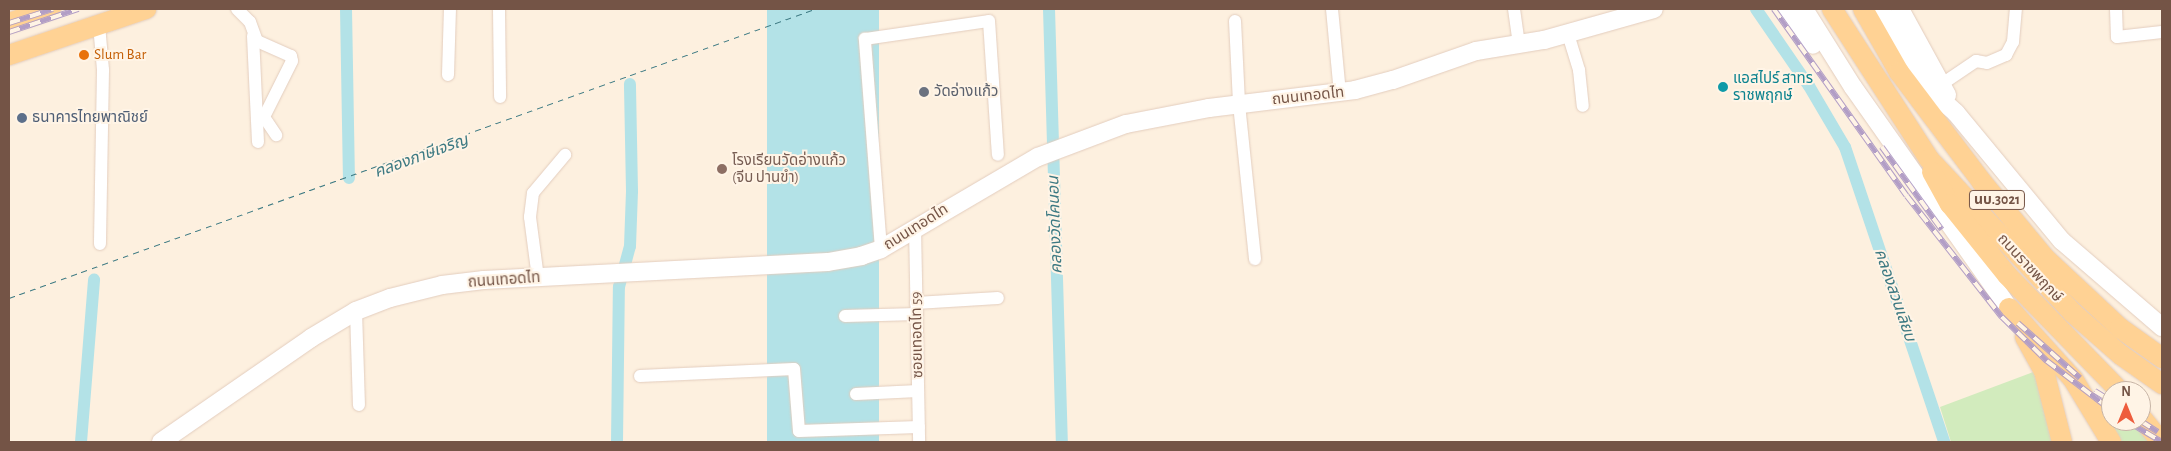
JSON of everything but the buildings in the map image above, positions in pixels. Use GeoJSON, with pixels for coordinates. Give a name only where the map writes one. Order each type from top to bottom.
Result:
{"type":"FeatureCollection","features":[{"type":"Feature","properties":{"kind":"main road"},"geometry":{"type":"LineString","coordinates":[[9,23],[51,9]]}},
{"type":"Feature","properties":{"kind":"main road"},"geometry":{"type":"LineString","coordinates":[[10,55],[146,9]]}},
{"type":"Feature","properties":{"kind":"main road","name":"ถนนเทอดไท"},"geometry":{"type":"LineString","coordinates":[[161,442],[243,383],[356,311],[390,298],[442,285],[628,272],[828,262],[881,250],[915,227],[1038,157],[1126,124],[1239,104],[1340,93],[1393,80],[1476,51],[1518,45],[1568,34],[1654,9]]}},
{"type":"Feature","properties":{"kind":"main road"},"geometry":{"type":"LineString","coordinates":[[1787,9],[1828,66],[1853,87]]}},
{"type":"Feature","properties":{"kind":"main road"},"geometry":{"type":"LineString","coordinates":[[1804,9],[1853,87],[2010,308],[2073,380],[2111,442]]}},
{"type":"Feature","properties":{"kind":"main road"},"geometry":{"type":"LineString","coordinates":[[1900,9],[1956,113]]}},
{"type":"Feature","properties":{"kind":"main road","name":"ถนนราชพฤกษ์"},"geometry":{"type":"LineString","coordinates":[[1870,10],[1935,94],[1956,113],[2062,241],[2162,327]]}},
{"type":"Feature","properties":{"kind":"main road","name":"ถนนราชพฤกษ์"},"geometry":{"type":"LineString","coordinates":[[1870,10],[1899,72],[1981,182],[2045,258],[2120,328],[2162,358]]}},
{"type":"Feature","properties":{"kind":"main road","name":"ถนนราชพฤกษ์"},"geometry":{"type":"LineString","coordinates":[[1837,17],[1929,159],[2073,313],[2121,355],[2162,384]]}},
{"type":"Feature","properties":{"kind":"main road"},"geometry":{"type":"LineString","coordinates":[[1929,159],[1932,175],[1950,204],[2001,268],[2110,381]]}},
{"type":"Feature","properties":{"kind":"main road"},"geometry":{"type":"LineString","coordinates":[[2010,308],[2044,371],[2062,442]]}},
{"type":"Feature","properties":{"kind":"main road"},"geometry":{"type":"LineString","coordinates":[[2120,328],[2162,369]]}},
{"type":"Feature","properties":{"kind":"main road"},"geometry":{"type":"LineString","coordinates":[[2151,430],[2161,442]]}},
{"type":"Feature","properties":{"kind":"street"},"geometry":{"type":"LineString","coordinates":[[237,9],[250,22],[258,142]]}},
{"type":"Feature","properties":{"kind":"street"},"geometry":{"type":"LineString","coordinates":[[448,75],[450,9]]}},
{"type":"Feature","properties":{"kind":"street"},"geometry":{"type":"LineString","coordinates":[[499,9],[500,97]]}},
{"type":"Feature","properties":{"kind":"street"},"geometry":{"type":"LineString","coordinates":[[1332,9],[1340,93]]}},
{"type":"Feature","properties":{"kind":"street"},"geometry":{"type":"LineString","coordinates":[[1514,9],[1518,45]]}},
{"type":"Feature","properties":{"kind":"street"},"geometry":{"type":"LineString","coordinates":[[1942,84],[1976,61],[1988,64],[2006,55],[2013,42],[2016,9]]}},
{"type":"Feature","properties":{"kind":"street"},"geometry":{"type":"LineString","coordinates":[[2116,9],[2117,37],[2162,32]]}},
{"type":"Feature","properties":{"kind":"street"},"geometry":{"type":"LineString","coordinates":[[881,250],[865,38],[988,21],[998,155]]}},
{"type":"Feature","properties":{"kind":"street"},"geometry":{"type":"LineString","coordinates":[[1235,21],[1239,104],[1255,259]]}},
{"type":"Feature","properties":{"kind":"street"},"geometry":{"type":"LineString","coordinates":[[99,25],[103,70],[100,244]]}},
{"type":"Feature","properties":{"kind":"street"},"geometry":{"type":"LineString","coordinates":[[1568,34],[1579,70],[1583,106]]}},
{"type":"Feature","properties":{"kind":"street"},"geometry":{"type":"LineString","coordinates":[[252,36],[256,41],[291,56],[292,61],[264,117],[276,135]]}},
{"type":"Feature","properties":{"kind":"street"},"geometry":{"type":"LineString","coordinates":[[538,278],[530,217],[533,192],[565,155]]}},
{"type":"Feature","properties":{"kind":"street","name":"ซอยเทอดไท 59"},"geometry":{"type":"LineString","coordinates":[[915,227],[919,442]]}},
{"type":"Feature","properties":{"kind":"street"},"geometry":{"type":"LineString","coordinates":[[845,316],[998,298]]}},
{"type":"Feature","properties":{"kind":"street"},"geometry":{"type":"LineString","coordinates":[[356,311],[359,405]]}},
{"type":"Feature","properties":{"kind":"street"},"geometry":{"type":"LineString","coordinates":[[640,376],[794,369],[799,431],[919,427]]}},
{"type":"Feature","properties":{"kind":"street"},"geometry":{"type":"LineString","coordinates":[[856,394],[918,391]]}},
{"type":"Feature","properties":{"kind":"green space"},"geometry":{"type":"Polygon","coordinates":[[[2036,371],[2055,442],[1951,442],[1940,407],[2036,371]]]}},
{"type":"Feature","properties":{"kind":"green space"},"geometry":{"type":"Polygon","coordinates":[[[2087,398],[2101,404],[2101,431],[2149,431],[2162,442],[2099,442],[2087,398]]]}},
{"type":"Feature","properties":{"kind":"water"},"geometry":{"type":"Polygon","coordinates":[[[767,9],[879,9],[879,442],[767,442],[767,9]]]}},
{"type":"Feature","properties":{"kind":"waterway"},"geometry":{"type":"LineString","coordinates":[[346,9],[349,178]]}},
{"type":"Feature","properties":{"kind":"waterway","name":"คลองวัดโคนอน"},"geometry":{"type":"LineString","coordinates":[[1049,9],[1062,442]]}},
{"type":"Feature","properties":{"kind":"waterway","name":"คลองสวนเลียบ"},"geometry":{"type":"LineString","coordinates":[[1756,9],[1809,86],[1845,147],[1944,442]]}},
{"type":"Feature","properties":{"kind":"waterway"},"geometry":{"type":"LineString","coordinates":[[617,442],[619,287],[630,246],[632,191],[630,84]]}},
{"type":"Feature","properties":{"kind":"waterway"},"geometry":{"type":"LineString","coordinates":[[81,442],[94,280]]}},
{"type":"Feature","properties":{"kind":"ferry route"},"geometry":{"type":"LineString","coordinates":[[9,298],[815,9]]}},
{"type":"Feature","properties":{"kind":"railway"},"geometry":{"type":"LineString","coordinates":[[9,23],[53,9]]}},
{"type":"Feature","properties":{"kind":"railway"},"geometry":{"type":"LineString","coordinates":[[9,32],[78,9]]}},
{"type":"Feature","properties":{"kind":"railway"},"geometry":{"type":"LineString","coordinates":[[1774,9],[1907,196],[2002,317],[2047,361],[2101,402]]}},
{"type":"Feature","properties":{"kind":"railway"},"geometry":{"type":"LineString","coordinates":[[1882,147],[1942,230]]}},
{"type":"Feature","properties":{"kind":"railway"},"geometry":{"type":"LineString","coordinates":[[2018,323],[2080,378]]}},
{"type":"Feature","properties":{"kind":"railway"},"geometry":{"type":"LineString","coordinates":[[2095,391],[2101,395]]}},
{"type":"Feature","properties":{"kind":"railway"},"geometry":{"type":"LineString","coordinates":[[2151,427],[2158,432]]}},
{"type":"Feature","properties":{"kind":"railway"},"geometry":{"type":"LineString","coordinates":[[2144,431],[2162,442]]}},
{"type":"Feature","properties":{"kind":"place","name":"Slum Bar"},"geometry":{"type":"Point","coordinates":[84,55]}},
{"type":"Feature","properties":{"kind":"place","name":"แอสไปร์ สาทร ราชพฤกษ์"},"geometry":{"type":"Point","coordinates":[1723,87]}},
{"type":"Feature","properties":{"kind":"place","name":"วัดอ่างแก้ว"},"geometry":{"type":"Point","coordinates":[924,92]}},
{"type":"Feature","properties":{"kind":"place","name":"ธนาคารไทยพาณิชย์"},"geometry":{"type":"Point","coordinates":[22,118]}},
{"type":"Feature","properties":{"kind":"place","name":"โรงเรียนวัดอ่างแก้ว (จีบ ปานขำ)"},"geometry":{"type":"Point","coordinates":[722,169]}},
{"type":"Feature","properties":{"kind":"water label","name":"คลองภาษีเจริญ"},"geometry":{"type":"Point","coordinates":[421,156]}}]}
